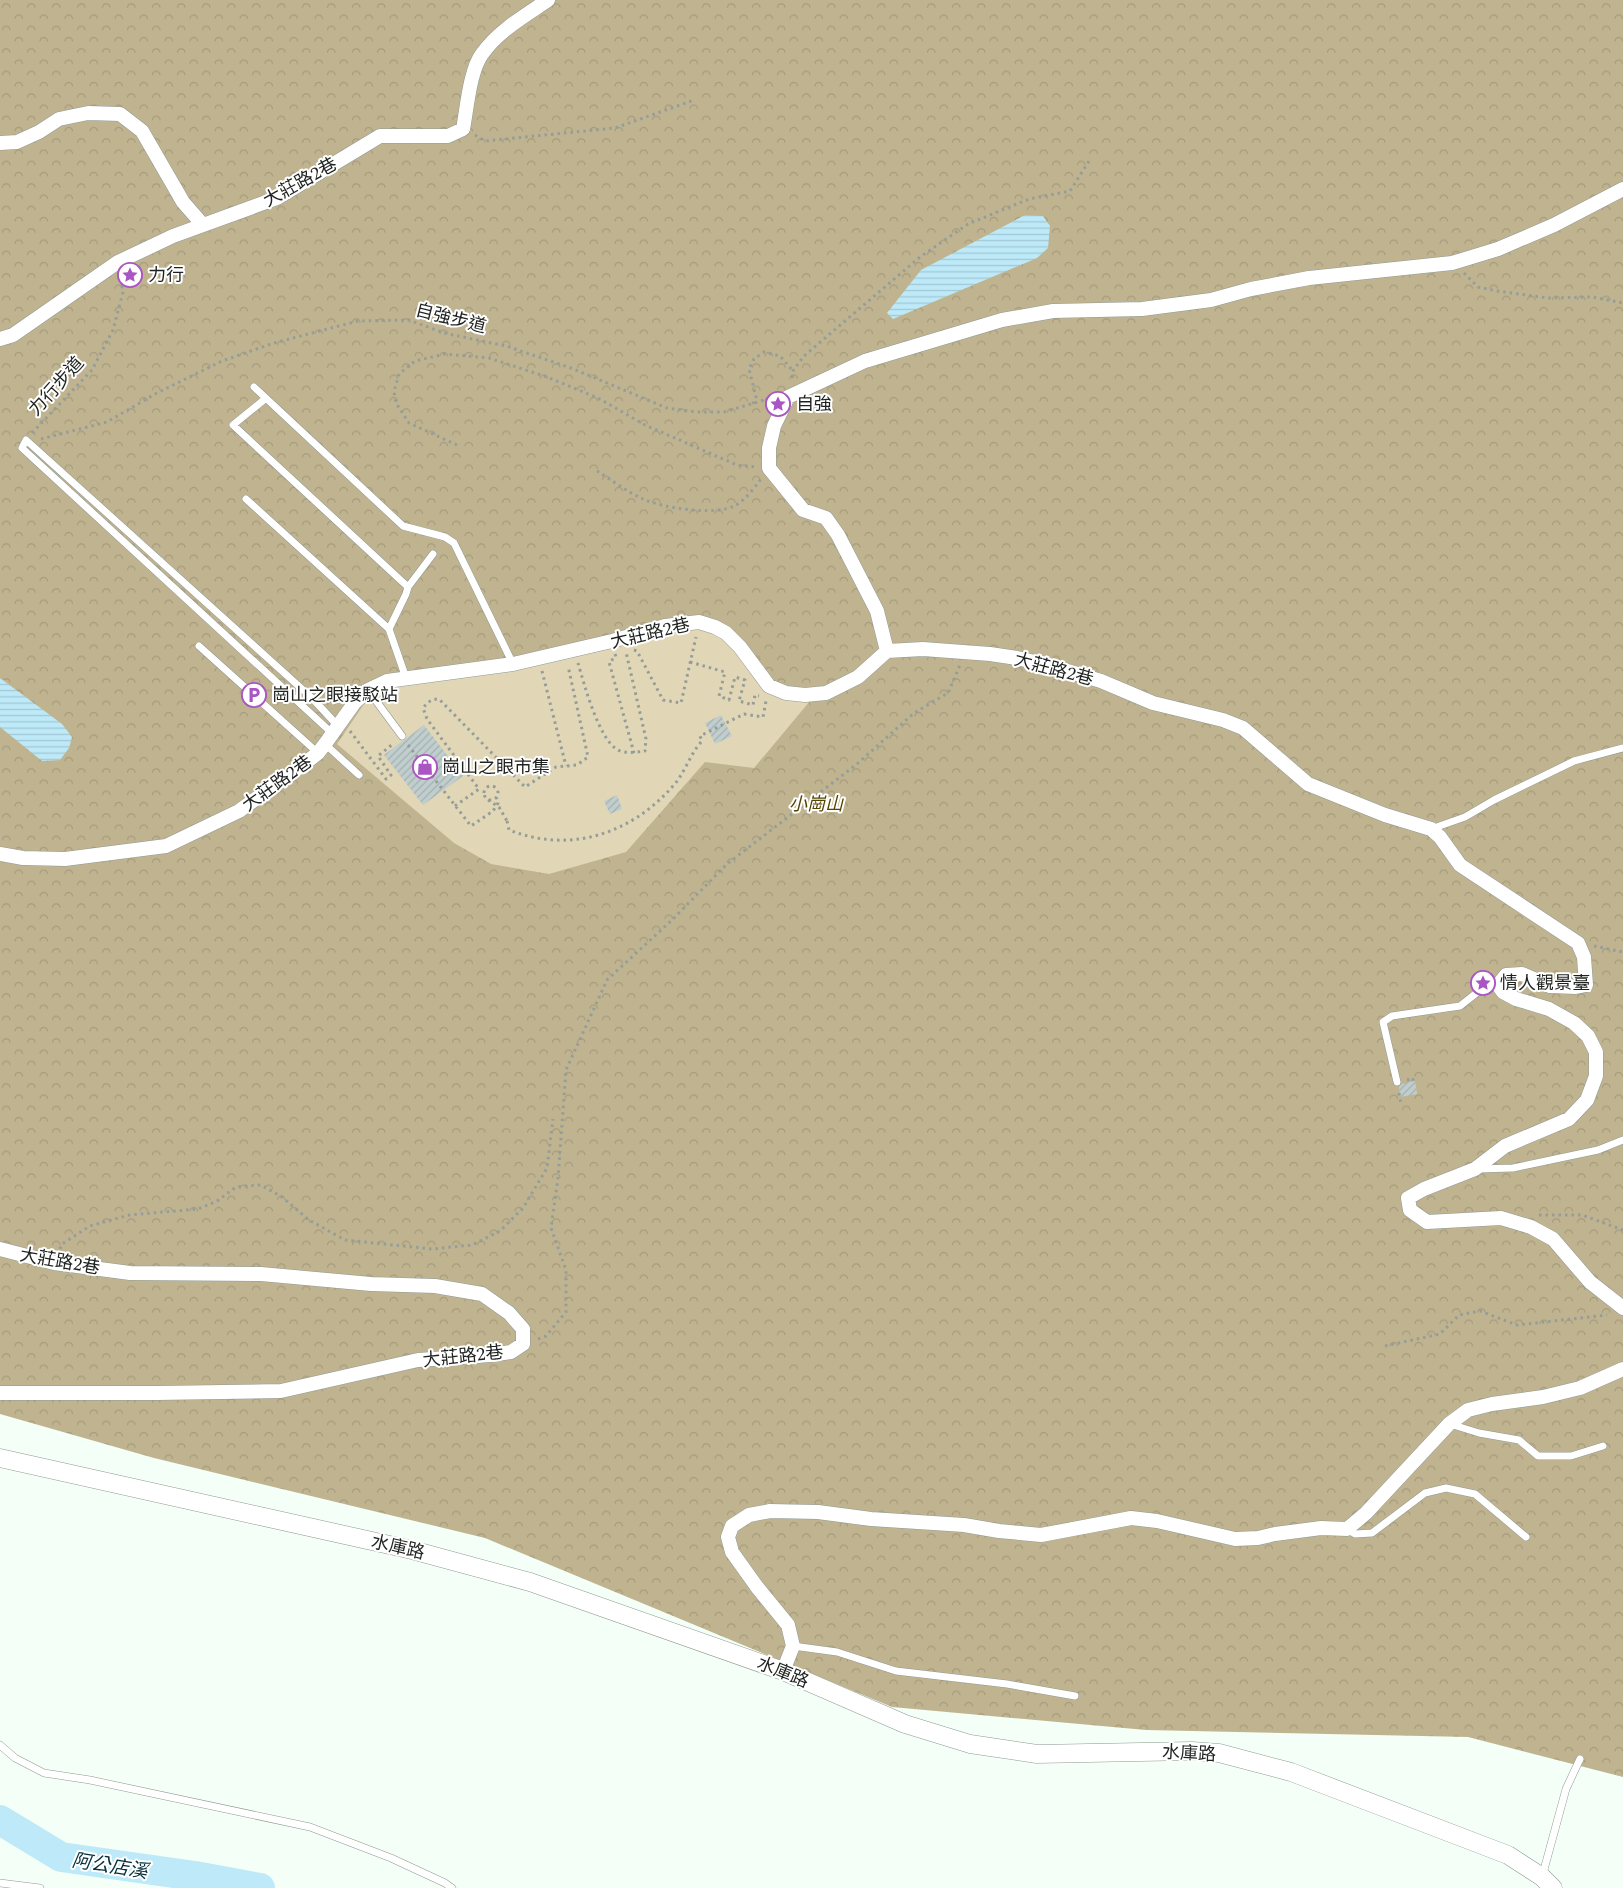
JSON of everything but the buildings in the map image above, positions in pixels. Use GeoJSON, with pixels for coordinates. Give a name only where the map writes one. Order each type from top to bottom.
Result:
{"type":"FeatureCollection","features":[{"type":"Feature","properties":{"kind":"street"},"geometry":{"type":"LineString","coordinates":[[464,128],[472,80],[481,54],[501,34],[548,0]]}},
{"type":"Feature","properties":{"kind":"street"},"geometry":{"type":"LineString","coordinates":[[0,143],[17,142],[39,132],[59,119],[88,113],[120,114],[142,131],[183,202],[202,226]]}},
{"type":"Feature","properties":{"kind":"street","name":"大莊路2巷"},"geometry":{"type":"LineString","coordinates":[[0,339],[13,335],[118,262],[173,236],[277,198],[380,136],[448,136],[464,128]]}},
{"type":"Feature","properties":{"kind":"street"},"geometry":{"type":"LineString","coordinates":[[887,651],[877,611],[838,536],[826,518],[803,510],[769,468],[769,448],[774,426],[788,397],[865,361],[1002,320],[1053,311],[1142,310],[1211,300],[1251,289],[1308,278],[1452,263],[1498,249],[1546,228],[1623,189]]}},
{"type":"Feature","properties":{"kind":"street","name":"大莊路2巷"},"geometry":{"type":"LineString","coordinates":[[0,854],[23,858],[65,859],[166,846],[239,811],[331,736],[355,702],[368,690],[388,681],[513,664],[612,642],[665,626],[699,622],[726,632],[740,647],[769,686],[786,693],[805,695],[826,693],[858,677],[887,651],[923,649],[966,652],[990,654],[1044,664],[1101,681],[1153,702],[1223,720],[1243,728],[1308,784],[1385,814],[1431,829]]}},
{"type":"Feature","properties":{"kind":"street"},"geometry":{"type":"LineString","coordinates":[[1431,829],[1440,837],[1460,865],[1578,943],[1584,958],[1586,985],[1576,987],[1550,986],[1522,974],[1506,974],[1498,985],[1503,992],[1516,999],[1549,1009],[1574,1023],[1588,1036],[1596,1052],[1596,1076],[1587,1100],[1568,1119],[1505,1146],[1475,1169],[1424,1189],[1408,1198],[1410,1210],[1427,1222],[1502,1218],[1531,1227],[1553,1239],[1618,1312]]}},
{"type":"Feature","properties":{"kind":"street","name":"大莊路2巷"},"geometry":{"type":"LineString","coordinates":[[0,1248],[54,1263],[130,1273],[261,1274],[371,1284],[435,1286],[482,1294],[509,1313],[523,1329],[523,1344],[511,1352],[418,1360],[281,1390],[157,1393],[0,1393]]}},
{"type":"Feature","properties":{"kind":"street"},"geometry":{"type":"LineString","coordinates":[[783,1671],[793,1646],[788,1625],[732,1552],[728,1537],[732,1526],[749,1514],[770,1511],[818,1512],[964,1525],[999,1532],[1041,1535],[1131,1518],[1157,1521],[1235,1539],[1258,1538],[1321,1528],[1347,1529],[1366,1513],[1449,1424],[1468,1410],[1492,1404],[1543,1397],[1580,1388],[1623,1369]]}},
{"type":"Feature","properties":{"kind":"street","name":"水庫路"},"geometry":{"type":"LineString","coordinates":[[0,1458],[430,1554],[530,1582],[783,1671],[905,1724],[970,1744],[1037,1754],[1192,1750],[1219,1753],[1291,1772],[1508,1855],[1548,1883]]}},
{"type":"Feature","properties":{"kind":"lane"},"geometry":{"type":"LineString","coordinates":[[254,387],[403,526],[445,537],[454,543],[513,664]]}},
{"type":"Feature","properties":{"kind":"lane"},"geometry":{"type":"LineString","coordinates":[[265,398],[233,425],[408,587]]}},
{"type":"Feature","properties":{"kind":"lane"},"geometry":{"type":"LineString","coordinates":[[331,736],[22,448],[26,440],[312,698],[331,736],[359,775]]}},
{"type":"Feature","properties":{"kind":"lane"},"geometry":{"type":"LineString","coordinates":[[246,499],[389,629],[406,678]]}},
{"type":"Feature","properties":{"kind":"lane"},"geometry":{"type":"LineString","coordinates":[[389,629],[408,587],[433,554]]}},
{"type":"Feature","properties":{"kind":"lane"},"geometry":{"type":"LineString","coordinates":[[199,646],[331,736]]}},
{"type":"Feature","properties":{"kind":"lane"},"geometry":{"type":"LineString","coordinates":[[368,690],[402,736]]}},
{"type":"Feature","properties":{"kind":"lane"},"geometry":{"type":"LineString","coordinates":[[1431,829],[1464,817],[1494,800],[1574,761],[1623,748]]}},
{"type":"Feature","properties":{"kind":"lane"},"geometry":{"type":"LineString","coordinates":[[1397,1082],[1383,1022],[1392,1016],[1460,1006],[1479,991],[1498,985]]}},
{"type":"Feature","properties":{"kind":"lane"},"geometry":{"type":"LineString","coordinates":[[1475,1169],[1513,1168],[1598,1150],[1623,1140]]}},
{"type":"Feature","properties":{"kind":"lane"},"geometry":{"type":"LineString","coordinates":[[1449,1424],[1479,1433],[1519,1440],[1538,1456],[1571,1456],[1603,1446]]}},
{"type":"Feature","properties":{"kind":"lane"},"geometry":{"type":"LineString","coordinates":[[1347,1529],[1355,1534],[1372,1533],[1425,1493],[1446,1488],[1475,1494],[1526,1537]]}},
{"type":"Feature","properties":{"kind":"lane"},"geometry":{"type":"LineString","coordinates":[[793,1646],[837,1652],[896,1671],[1007,1684],[1075,1696]]}},
{"type":"Feature","properties":{"kind":"lane"},"geometry":{"type":"LineString","coordinates":[[0,1745],[15,1758],[44,1773],[90,1780],[310,1827],[391,1858],[452,1888]]}},
{"type":"Feature","properties":{"kind":"lane"},"geometry":{"type":"LineString","coordinates":[[1548,1883],[1566,1789],[1580,1759]]}},
{"type":"Feature","properties":{"kind":"lane"},"geometry":{"type":"LineString","coordinates":[[0,1883],[40,1888]]}},
{"type":"Feature","properties":{"kind":"path"},"geometry":{"type":"LineString","coordinates":[[464,128],[485,141],[615,128],[694,100]]}},
{"type":"Feature","properties":{"kind":"path"},"geometry":{"type":"LineString","coordinates":[[788,397],[793,371],[804,356],[920,257],[968,224],[1029,199],[1070,191],[1091,158]]}},
{"type":"Feature","properties":{"kind":"path","name":"力行步道"},"geometry":{"type":"LineString","coordinates":[[26,440],[92,370],[113,330],[123,292],[118,262]]}},
{"type":"Feature","properties":{"kind":"path"},"geometry":{"type":"LineString","coordinates":[[1452,263],[1478,287],[1548,298],[1592,297],[1623,303]]}},
{"type":"Feature","properties":{"kind":"path","name":"自強步道"},"geometry":{"type":"LineString","coordinates":[[26,440],[36,440],[107,422],[155,394],[222,361],[274,343],[358,321],[409,320],[444,333],[506,346],[570,368],[667,408],[696,412],[724,412],[775,396],[788,397]]}},
{"type":"Feature","properties":{"kind":"path"},"geometry":{"type":"LineString","coordinates":[[753,404],[756,397],[749,369],[754,359],[764,352],[780,356],[793,371]]}},
{"type":"Feature","properties":{"kind":"path"},"geometry":{"type":"LineString","coordinates":[[457,445],[409,423],[396,403],[394,392],[400,374],[415,362],[445,354],[488,358],[547,377],[598,398],[645,425],[737,464],[769,468],[754,488],[736,506],[723,511],[692,511],[643,500],[597,471]]}},
{"type":"Feature","properties":{"kind":"path"},"geometry":{"type":"LineString","coordinates":[[455,806],[479,789],[426,719],[423,708],[428,702],[439,699],[526,787],[556,767],[577,765],[588,757],[568,664],[572,658],[577,660],[592,711],[611,744],[619,751],[634,753],[645,751],[646,739],[626,652],[630,650],[637,651],[663,700],[681,703],[699,622]]}},
{"type":"Feature","properties":{"kind":"path"},"geometry":{"type":"LineString","coordinates":[[612,642],[616,657],[608,662],[634,753]]}},
{"type":"Feature","properties":{"kind":"path"},"geometry":{"type":"LineString","coordinates":[[523,1344],[546,1336],[566,1312],[566,1270],[551,1228],[558,1178],[566,1070],[607,980],[672,920],[727,864],[858,764],[914,713],[948,693],[966,652]]}},
{"type":"Feature","properties":{"kind":"path"},"geometry":{"type":"LineString","coordinates":[[539,658],[566,766]]}},
{"type":"Feature","properties":{"kind":"path"},"geometry":{"type":"LineString","coordinates":[[331,736],[386,779],[392,775],[378,756],[402,736],[471,826],[493,810],[498,803],[498,789],[490,785],[484,790],[485,797],[488,800],[499,807],[507,821],[509,830],[544,839],[576,840],[620,828],[648,810],[674,786],[702,741],[700,736],[744,714],[763,717],[767,698],[756,695],[753,705],[739,701],[745,680],[735,677],[729,700],[719,696],[725,672],[690,662]]}},
{"type":"Feature","properties":{"kind":"path"},"geometry":{"type":"LineString","coordinates":[[488,800],[497,798]]}},
{"type":"Feature","properties":{"kind":"path"},"geometry":{"type":"LineString","coordinates":[[1578,943],[1623,952]]}},
{"type":"Feature","properties":{"kind":"path"},"geometry":{"type":"LineString","coordinates":[[54,1263],[62,1244],[90,1226],[129,1215],[198,1209],[217,1201],[236,1186],[261,1185],[282,1197],[309,1220],[345,1240],[432,1249],[472,1245],[500,1230],[523,1208],[547,1168],[553,1120]]}},
{"type":"Feature","properties":{"kind":"path"},"geometry":{"type":"LineString","coordinates":[[1537,1215],[1582,1216],[1623,1230]]}},
{"type":"Feature","properties":{"kind":"path"},"geometry":{"type":"LineString","coordinates":[[1386,1346],[1440,1334],[1459,1315],[1480,1312],[1517,1325],[1618,1312]]}},
{"type":"Feature","properties":{"kind":"green space","name":"小崗山"},"geometry":{"type":"Polygon","coordinates":[[[0,0],[1623,0],[1623,1777],[1468,1737],[1146,1730],[892,1707],[485,1538],[154,1458],[0,1414],[0,0]]]}},
{"type":"Feature","properties":{"kind":"shaded area"},"geometry":{"type":"Polygon","coordinates":[[[697,628],[718,634],[735,649],[756,681],[773,695],[810,701],[754,768],[705,762],[626,852],[549,874],[491,864],[454,843],[337,744],[366,701],[395,687],[512,671],[679,630],[697,628]]]}},
{"type":"Feature","properties":{"kind":"water"},"geometry":{"type":"Polygon","coordinates":[[[1025,215],[1043,216],[1050,226],[1048,248],[1037,258],[893,319],[887,313],[921,270],[1025,215]]]}},
{"type":"Feature","properties":{"kind":"water"},"geometry":{"type":"Polygon","coordinates":[[[0,678],[62,724],[72,737],[69,748],[60,760],[42,761],[0,727],[0,678]]]}},
{"type":"Feature","properties":{"kind":"waterway","name":"阿公店溪"},"geometry":{"type":"LineString","coordinates":[[0,1820],[61,1857],[195,1876],[260,1888]]}},
{"type":"Feature","properties":{"kind":"place","name":"力行"},"geometry":{"type":"Point","coordinates":[130,275]}},
{"type":"Feature","properties":{"kind":"place","name":"自強"},"geometry":{"type":"Point","coordinates":[778,404]}},
{"type":"Feature","properties":{"kind":"place","name":"崗山之眼接駁站"},"geometry":{"type":"Point","coordinates":[254,695]}},
{"type":"Feature","properties":{"kind":"place","name":"崗山之眼市集"},"geometry":{"type":"Point","coordinates":[425,767]}},
{"type":"Feature","properties":{"kind":"place","name":"情人觀景臺"},"geometry":{"type":"Point","coordinates":[1483,983]}}]}
